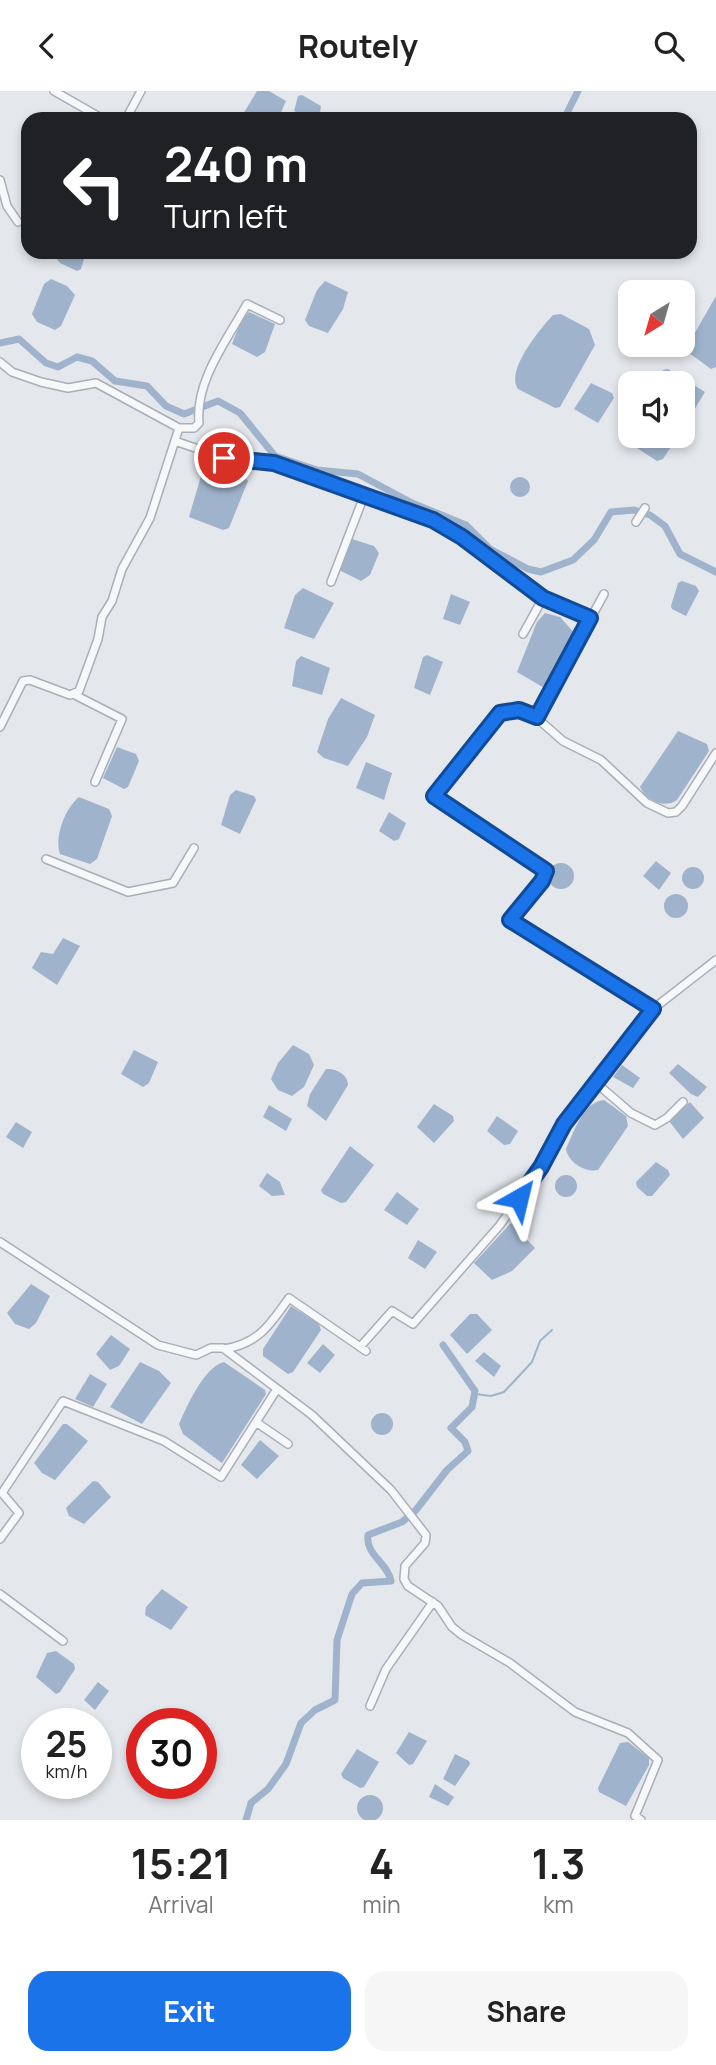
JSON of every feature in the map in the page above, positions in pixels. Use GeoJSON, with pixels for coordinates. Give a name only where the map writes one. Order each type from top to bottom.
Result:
{"type":"FeatureCollection","features":[{"type":"Feature","properties":{"kind":"street"},"geometry":{"type":"LineString","coordinates":[[54,91],[91,112]]}},
{"type":"Feature","properties":{"kind":"street"},"geometry":{"type":"LineString","coordinates":[[130,112],[141,91]]}},
{"type":"Feature","properties":{"kind":"street"},"geometry":{"type":"LineString","coordinates":[[0,180],[7,206],[18,222]]}},
{"type":"Feature","properties":{"kind":"street"},"geometry":{"type":"LineString","coordinates":[[0,362],[12,372],[68,388],[96,383],[179,428],[194,428],[199,423],[197,405],[205,381],[247,304],[281,320]]}},
{"type":"Feature","properties":{"kind":"street"},"geometry":{"type":"LineString","coordinates":[[75,695],[86,671],[102,617],[113,601],[122,569],[150,518],[179,428]]}},
{"type":"Feature","properties":{"kind":"street"},"geometry":{"type":"LineString","coordinates":[[175,441],[224,458],[274,463],[433,520],[453,531],[543,598],[590,618]]}},
{"type":"Feature","properties":{"kind":"street"},"geometry":{"type":"LineString","coordinates":[[331,582],[364,496]]}},
{"type":"Feature","properties":{"kind":"street"},"geometry":{"type":"LineString","coordinates":[[636,523],[645,508]]}},
{"type":"Feature","properties":{"kind":"street"},"geometry":{"type":"LineString","coordinates":[[537,717],[604,594]]}},
{"type":"Feature","properties":{"kind":"street"},"geometry":{"type":"LineString","coordinates":[[523,634],[543,598]]}},
{"type":"Feature","properties":{"kind":"street"},"geometry":{"type":"LineString","coordinates":[[0,727],[23,681],[75,695],[122,719],[95,782]]}},
{"type":"Feature","properties":{"kind":"street"},"geometry":{"type":"LineString","coordinates":[[653,1009],[510,920],[542,881],[546,871],[434,796],[500,713],[519,710],[537,717],[563,741],[601,760],[647,803],[668,813],[676,812],[682,806],[716,753]]}},
{"type":"Feature","properties":{"kind":"street"},"geometry":{"type":"LineString","coordinates":[[46,859],[128,892],[173,883],[194,848]]}},
{"type":"Feature","properties":{"kind":"street"},"geometry":{"type":"LineString","coordinates":[[0,1242],[158,1345],[188,1355],[214,1347],[224,1349],[239,1346],[263,1334],[289,1298],[363,1349],[392,1311],[413,1324],[468,1264],[541,1167],[558,1133],[595,1082],[653,1009],[716,960]]}},
{"type":"Feature","properties":{"kind":"street"},"geometry":{"type":"LineString","coordinates":[[595,1082],[631,1113],[655,1125],[667,1118],[683,1102]]}},
{"type":"Feature","properties":{"kind":"street"},"geometry":{"type":"LineString","coordinates":[[224,1349],[312,1415],[383,1482],[426,1535],[425,1543],[405,1566],[404,1579],[408,1586],[433,1602],[462,1635],[517,1667],[575,1712],[628,1733],[658,1760],[635,1815],[641,1820]]}},
{"type":"Feature","properties":{"kind":"street"},"geometry":{"type":"LineString","coordinates":[[0,1539],[19,1513],[1,1492],[63,1401],[164,1441],[221,1477],[277,1389]]}},
{"type":"Feature","properties":{"kind":"street"},"geometry":{"type":"LineString","coordinates":[[256,1422],[288,1444]]}},
{"type":"Feature","properties":{"kind":"street"},"geometry":{"type":"LineString","coordinates":[[0,1594],[63,1641]]}},
{"type":"Feature","properties":{"kind":"street"},"geometry":{"type":"LineString","coordinates":[[370,1706],[386,1669],[433,1602]]}},
{"type":"Feature","properties":{"kind":"water"},"geometry":{"type":"Polygon","coordinates":[[[257,91],[269,91],[286,101],[281,112],[244,112],[257,91]]]}},
{"type":"Feature","properties":{"kind":"water"},"geometry":{"type":"Polygon","coordinates":[[[302,95],[321,106],[320,112],[294,111],[298,96],[302,95]]]}},
{"type":"Feature","properties":{"kind":"water"},"geometry":{"type":"Polygon","coordinates":[[[57,259],[84,259],[81,269],[77,271],[57,259]]]}},
{"type":"Feature","properties":{"kind":"water"},"geometry":{"type":"Polygon","coordinates":[[[51,279],[67,286],[75,295],[61,326],[55,330],[37,322],[32,314],[44,284],[51,279]]]}},
{"type":"Feature","properties":{"kind":"water"},"geometry":{"type":"Polygon","coordinates":[[[325,281],[348,292],[343,309],[328,333],[309,326],[305,320],[317,290],[325,281]]]}},
{"type":"Feature","properties":{"kind":"water"},"geometry":{"type":"Polygon","coordinates":[[[716,296],[716,367],[711,369],[695,357],[695,333],[716,296]]]}},
{"type":"Feature","properties":{"kind":"water"},"geometry":{"type":"Polygon","coordinates":[[[249,312],[275,324],[265,352],[257,357],[232,344],[241,321],[249,312]]]}},
{"type":"Feature","properties":{"kind":"water"},"geometry":{"type":"Polygon","coordinates":[[[561,314],[589,329],[595,345],[560,407],[555,408],[518,389],[515,381],[520,361],[533,340],[553,315],[561,314]]]}},
{"type":"Feature","properties":{"kind":"water"},"geometry":{"type":"Polygon","coordinates":[[[591,383],[612,393],[614,398],[598,423],[574,409],[591,383]]]}},
{"type":"Feature","properties":{"kind":"water"},"geometry":{"type":"Polygon","coordinates":[[[695,386],[705,392],[695,408],[695,386]]]}},
{"type":"Feature","properties":{"kind":"water"},"geometry":{"type":"Polygon","coordinates":[[[637,448],[670,448],[663,459],[657,461],[637,448]]]}},
{"type":"Feature","properties":{"kind":"water"},"geometry":{"type":"Polygon","coordinates":[[[211,464],[241,473],[248,481],[229,528],[223,530],[189,517],[204,466],[211,464]]]}},
{"type":"Feature","properties":{"kind":"water"},"geometry":{"type":"Polygon","coordinates":[[[520,477],[527,480],[530,487],[527,494],[520,497],[513,494],[510,487],[513,480],[520,477]]]}},
{"type":"Feature","properties":{"kind":"water"},"geometry":{"type":"Polygon","coordinates":[[[352,539],[374,546],[379,553],[370,575],[361,581],[339,570],[352,539]]]}},
{"type":"Feature","properties":{"kind":"water"},"geometry":{"type":"Polygon","coordinates":[[[682,581],[696,586],[699,591],[686,616],[671,606],[678,583],[682,581]]]}},
{"type":"Feature","properties":{"kind":"water"},"geometry":{"type":"Polygon","coordinates":[[[303,588],[334,603],[314,639],[284,628],[295,595],[303,588]]]}},
{"type":"Feature","properties":{"kind":"water"},"geometry":{"type":"Polygon","coordinates":[[[451,594],[470,602],[460,625],[443,619],[451,594]]]}},
{"type":"Feature","properties":{"kind":"water"},"geometry":{"type":"Polygon","coordinates":[[[545,613],[560,617],[577,636],[546,689],[517,672],[537,622],[545,613]]]}},
{"type":"Feature","properties":{"kind":"water"},"geometry":{"type":"Polygon","coordinates":[[[427,655],[443,662],[430,695],[414,688],[423,657],[427,655]]]}},
{"type":"Feature","properties":{"kind":"water"},"geometry":{"type":"Polygon","coordinates":[[[301,656],[330,668],[322,695],[292,686],[296,661],[301,656]]]}},
{"type":"Feature","properties":{"kind":"water"},"geometry":{"type":"Polygon","coordinates":[[[341,698],[375,715],[367,737],[348,766],[324,758],[317,752],[328,719],[341,698]]]}},
{"type":"Feature","properties":{"kind":"water"},"geometry":{"type":"Polygon","coordinates":[[[678,731],[707,744],[709,751],[677,800],[661,804],[651,800],[640,787],[678,731]]]}},
{"type":"Feature","properties":{"kind":"water"},"geometry":{"type":"Polygon","coordinates":[[[117,747],[136,754],[139,761],[128,787],[124,789],[103,778],[117,747]]]}},
{"type":"Feature","properties":{"kind":"water"},"geometry":{"type":"Polygon","coordinates":[[[366,762],[392,773],[384,800],[356,788],[366,762]]]}},
{"type":"Feature","properties":{"kind":"water"},"geometry":{"type":"Polygon","coordinates":[[[236,790],[254,796],[256,800],[240,834],[221,825],[230,795],[236,790]]]}},
{"type":"Feature","properties":{"kind":"water"},"geometry":{"type":"Polygon","coordinates":[[[79,797],[109,809],[112,816],[97,859],[90,864],[60,854],[58,840],[62,824],[69,808],[79,797]]]}},
{"type":"Feature","properties":{"kind":"water"},"geometry":{"type":"Polygon","coordinates":[[[389,812],[406,823],[399,839],[394,841],[379,831],[389,812]]]}},
{"type":"Feature","properties":{"kind":"water"},"geometry":{"type":"Polygon","coordinates":[[[656,861],[671,873],[659,890],[643,876],[656,861]]]}},
{"type":"Feature","properties":{"kind":"water"},"geometry":{"type":"Polygon","coordinates":[[[561,863],[570,867],[574,876],[570,885],[561,889],[552,885],[548,876],[552,867],[561,863]]]}},
{"type":"Feature","properties":{"kind":"water"},"geometry":{"type":"Polygon","coordinates":[[[689,867],[697,867],[704,874],[704,882],[697,889],[689,889],[682,882],[682,874],[689,867]]]}},
{"type":"Feature","properties":{"kind":"water"},"geometry":{"type":"Polygon","coordinates":[[[676,894],[685,897],[688,906],[685,915],[676,918],[667,915],[664,906],[667,897],[676,894]]]}},
{"type":"Feature","properties":{"kind":"water"},"geometry":{"type":"Polygon","coordinates":[[[63,938],[80,946],[57,985],[32,968],[41,952],[53,954],[63,938]]]}},
{"type":"Feature","properties":{"kind":"water"},"geometry":{"type":"Polygon","coordinates":[[[293,1045],[309,1054],[314,1065],[304,1087],[292,1096],[278,1090],[271,1079],[278,1063],[293,1045]]]}},
{"type":"Feature","properties":{"kind":"water"},"geometry":{"type":"Polygon","coordinates":[[[134,1050],[158,1062],[149,1083],[143,1087],[121,1074],[134,1050]]]}},
{"type":"Feature","properties":{"kind":"water"},"geometry":{"type":"Polygon","coordinates":[[[678,1064],[707,1087],[698,1097],[691,1094],[669,1073],[678,1064]]]}},
{"type":"Feature","properties":{"kind":"water"},"geometry":{"type":"Polygon","coordinates":[[[622,1065],[640,1078],[633,1088],[613,1077],[622,1065]]]}},
{"type":"Feature","properties":{"kind":"water"},"geometry":{"type":"Polygon","coordinates":[[[326,1069],[340,1073],[346,1078],[348,1085],[326,1121],[307,1106],[310,1094],[326,1069]]]}},
{"type":"Feature","properties":{"kind":"water"},"geometry":{"type":"Polygon","coordinates":[[[604,1100],[626,1116],[628,1126],[598,1170],[588,1170],[574,1162],[566,1149],[585,1112],[590,1106],[604,1100]]]}},
{"type":"Feature","properties":{"kind":"water"},"geometry":{"type":"Polygon","coordinates":[[[690,1102],[704,1118],[683,1139],[669,1121],[690,1102]]]}},
{"type":"Feature","properties":{"kind":"water"},"geometry":{"type":"Polygon","coordinates":[[[434,1104],[453,1116],[454,1121],[434,1143],[417,1127],[434,1104]]]}},
{"type":"Feature","properties":{"kind":"water"},"geometry":{"type":"Polygon","coordinates":[[[269,1105],[292,1119],[286,1131],[263,1117],[269,1105]]]}},
{"type":"Feature","properties":{"kind":"water"},"geometry":{"type":"Polygon","coordinates":[[[497,1116],[518,1131],[510,1144],[504,1145],[487,1131],[497,1116]]]}},
{"type":"Feature","properties":{"kind":"water"},"geometry":{"type":"Polygon","coordinates":[[[16,1122],[32,1132],[23,1148],[6,1137],[16,1122]]]}},
{"type":"Feature","properties":{"kind":"water"},"geometry":{"type":"Polygon","coordinates":[[[350,1146],[374,1165],[346,1202],[341,1203],[323,1194],[321,1190],[350,1146]]]}},
{"type":"Feature","properties":{"kind":"water"},"geometry":{"type":"Polygon","coordinates":[[[656,1162],[668,1170],[670,1175],[652,1196],[647,1196],[637,1187],[636,1182],[656,1162]]]}},
{"type":"Feature","properties":{"kind":"water"},"geometry":{"type":"Polygon","coordinates":[[[267,1173],[280,1182],[285,1195],[272,1196],[259,1186],[267,1173]]]}},
{"type":"Feature","properties":{"kind":"water"},"geometry":{"type":"Polygon","coordinates":[[[566,1175],[574,1178],[577,1186],[574,1194],[566,1197],[558,1194],[555,1186],[558,1178],[566,1175]]]}},
{"type":"Feature","properties":{"kind":"water"},"geometry":{"type":"Polygon","coordinates":[[[397,1192],[419,1209],[407,1225],[384,1210],[397,1192]]]}},
{"type":"Feature","properties":{"kind":"water"},"geometry":{"type":"Polygon","coordinates":[[[511,1223],[535,1248],[512,1271],[492,1280],[474,1263],[511,1223]]]}},
{"type":"Feature","properties":{"kind":"water"},"geometry":{"type":"Polygon","coordinates":[[[418,1240],[437,1252],[425,1269],[408,1258],[418,1240]]]}},
{"type":"Feature","properties":{"kind":"water"},"geometry":{"type":"Polygon","coordinates":[[[31,1284],[50,1296],[36,1323],[29,1329],[15,1324],[7,1313],[31,1284]]]}},
{"type":"Feature","properties":{"kind":"water"},"geometry":{"type":"Polygon","coordinates":[[[291,1306],[319,1324],[321,1330],[293,1372],[288,1374],[263,1356],[263,1349],[291,1306]]]}},
{"type":"Feature","properties":{"kind":"water"},"geometry":{"type":"Polygon","coordinates":[[[470,1314],[477,1314],[492,1330],[467,1354],[450,1335],[470,1314]]]}},
{"type":"Feature","properties":{"kind":"water"},"geometry":{"type":"Polygon","coordinates":[[[111,1335],[130,1349],[119,1366],[110,1370],[96,1354],[111,1335]]]}},
{"type":"Feature","properties":{"kind":"water"},"geometry":{"type":"Polygon","coordinates":[[[323,1344],[335,1355],[320,1373],[307,1363],[323,1344]]]}},
{"type":"Feature","properties":{"kind":"water"},"geometry":{"type":"Polygon","coordinates":[[[484,1352],[501,1366],[494,1377],[475,1361],[484,1352]]]}},
{"type":"Feature","properties":{"kind":"water"},"geometry":{"type":"Polygon","coordinates":[[[140,1362],[159,1371],[171,1383],[142,1424],[110,1407],[140,1362]]]}},
{"type":"Feature","properties":{"kind":"water"},"geometry":{"type":"Polygon","coordinates":[[[224,1362],[265,1390],[266,1394],[222,1463],[183,1434],[179,1424],[203,1379],[224,1362]]]}},
{"type":"Feature","properties":{"kind":"water"},"geometry":{"type":"Polygon","coordinates":[[[90,1374],[107,1384],[93,1407],[75,1399],[90,1374]]]}},
{"type":"Feature","properties":{"kind":"water"},"geometry":{"type":"Polygon","coordinates":[[[382,1413],[390,1416],[393,1424],[390,1432],[382,1435],[374,1432],[371,1424],[374,1416],[382,1413]]]}},
{"type":"Feature","properties":{"kind":"water"},"geometry":{"type":"Polygon","coordinates":[[[63,1424],[67,1424],[88,1441],[55,1480],[42,1473],[34,1463],[63,1424]]]}},
{"type":"Feature","properties":{"kind":"water"},"geometry":{"type":"Polygon","coordinates":[[[260,1440],[279,1456],[257,1479],[241,1465],[260,1440]]]}},
{"type":"Feature","properties":{"kind":"water"},"geometry":{"type":"Polygon","coordinates":[[[93,1481],[98,1482],[111,1497],[84,1524],[69,1516],[66,1508],[93,1481]]]}},
{"type":"Feature","properties":{"kind":"water"},"geometry":{"type":"Polygon","coordinates":[[[162,1589],[188,1607],[171,1630],[145,1615],[146,1607],[162,1589]]]}},
{"type":"Feature","properties":{"kind":"water"},"geometry":{"type":"Polygon","coordinates":[[[56,1651],[74,1664],[75,1669],[56,1694],[36,1677],[47,1653],[56,1651]]]}},
{"type":"Feature","properties":{"kind":"water"},"geometry":{"type":"Polygon","coordinates":[[[98,1682],[109,1691],[96,1708],[84,1700],[98,1682]]]}},
{"type":"Feature","properties":{"kind":"water"},"geometry":{"type":"Polygon","coordinates":[[[409,1732],[427,1741],[413,1764],[409,1765],[396,1753],[409,1732]]]}},
{"type":"Feature","properties":{"kind":"water"},"geometry":{"type":"Polygon","coordinates":[[[628,1742],[649,1758],[649,1765],[626,1806],[599,1792],[598,1788],[620,1743],[628,1742]]]}},
{"type":"Feature","properties":{"kind":"water"},"geometry":{"type":"Polygon","coordinates":[[[357,1749],[379,1762],[364,1787],[360,1788],[341,1774],[357,1749]]]}},
{"type":"Feature","properties":{"kind":"water"},"geometry":{"type":"Polygon","coordinates":[[[455,1754],[470,1764],[455,1786],[443,1779],[455,1754]]]}},
{"type":"Feature","properties":{"kind":"water"},"geometry":{"type":"Polygon","coordinates":[[[435,1784],[454,1797],[448,1806],[429,1797],[435,1784]]]}},
{"type":"Feature","properties":{"kind":"water"},"geometry":{"type":"Polygon","coordinates":[[[365,1796],[375,1796],[382,1803],[382,1813],[375,1820],[365,1820],[358,1813],[358,1803],[365,1796]]]}},
{"type":"Feature","properties":{"kind":"waterway"},"geometry":{"type":"LineString","coordinates":[[568,112],[578,91]]}},
{"type":"Feature","properties":{"kind":"waterway"},"geometry":{"type":"LineString","coordinates":[[0,343],[19,339],[46,363],[58,367],[77,357],[92,361],[115,381],[147,386],[166,406],[184,414],[218,401],[240,413],[275,456],[317,470],[358,474],[412,503],[466,525],[490,549],[528,569],[541,572],[573,560],[594,540],[611,512],[634,510],[650,515],[665,526],[680,554],[716,572]]}},
{"type":"Feature","properties":{"kind":"waterway"},"geometry":{"type":"LineString","coordinates":[[475,1394],[491,1396],[504,1392],[532,1362],[540,1341],[552,1330]]}},
{"type":"Feature","properties":{"kind":"waterway"},"geometry":{"type":"LineString","coordinates":[[246,1820],[251,1803],[268,1789],[286,1764],[301,1723],[315,1710],[335,1700],[337,1640],[352,1594],[362,1583],[391,1581],[386,1569],[373,1554],[368,1535],[402,1522],[416,1510],[447,1470],[468,1451],[465,1442],[451,1428],[472,1407],[475,1391],[443,1345]]}},
{"type":"Feature","properties":{"kind":"route"},"geometry":{"type":"LineString","coordinates":[[224,458],[274,463],[433,520],[462,537],[543,598],[590,618],[537,717],[530,712],[519,710],[500,713],[434,796],[472,824],[546,871],[542,881],[510,920],[635,995],[653,1009],[564,1124],[541,1167],[519,1198]]}}]}
